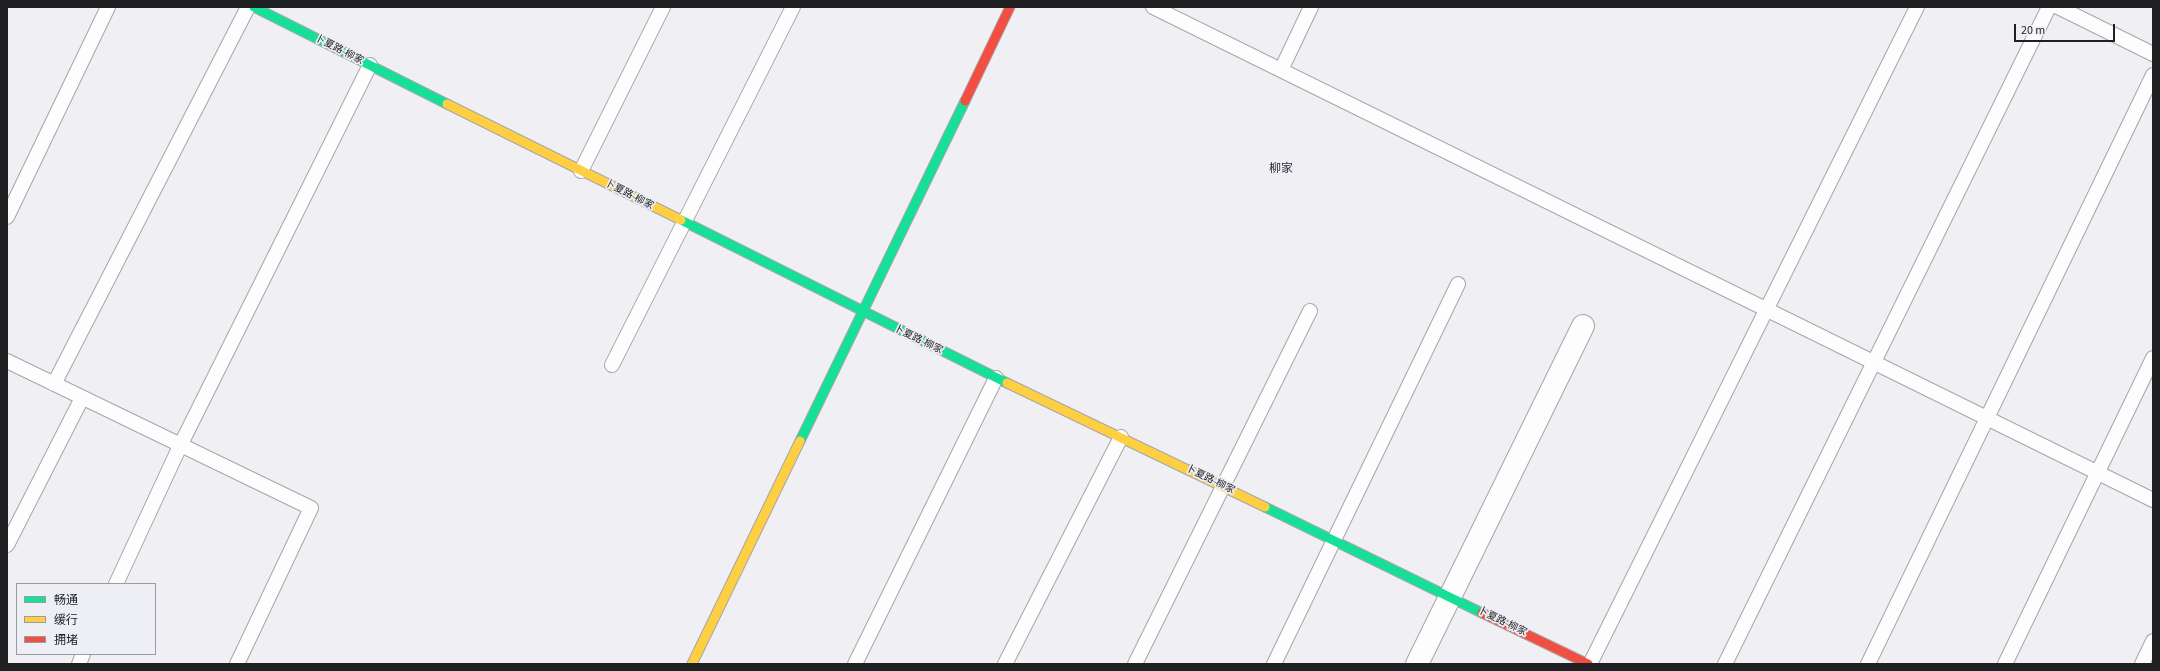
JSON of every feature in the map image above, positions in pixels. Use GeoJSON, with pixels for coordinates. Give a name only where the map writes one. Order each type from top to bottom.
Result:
{"type":"FeatureCollection","features":[{"type":"Feature","properties":{"kind":"street","name":"卜夏路-柳家"},"geometry":{"type":"LineString","coordinates":[[254,7],[996,378],[1223,486],[1589,664]]}},
{"type":"Feature","properties":{"kind":"street"},"geometry":{"type":"LineString","coordinates":[[692,664],[1010,7]]}},
{"type":"Feature","properties":{"kind":"street"},"geometry":{"type":"LineString","coordinates":[[1417,664],[1583,326]]}},
{"type":"Feature","properties":{"kind":"lane"},"geometry":{"type":"LineString","coordinates":[[7,217],[108,7]]}},
{"type":"Feature","properties":{"kind":"lane"},"geometry":{"type":"LineString","coordinates":[[54,384],[248,7]]}},
{"type":"Feature","properties":{"kind":"lane"},"geometry":{"type":"LineString","coordinates":[[580,171],[663,7]]}},
{"type":"Feature","properties":{"kind":"lane"},"geometry":{"type":"LineString","coordinates":[[612,365],[793,7]]}},
{"type":"Feature","properties":{"kind":"lane"},"geometry":{"type":"LineString","coordinates":[[1153,7],[1171,11],[1281,70],[2153,500]]}},
{"type":"Feature","properties":{"kind":"lane"},"geometry":{"type":"LineString","coordinates":[[1281,70],[1311,7]]}},
{"type":"Feature","properties":{"kind":"lane"},"geometry":{"type":"LineString","coordinates":[[1589,664],[1917,7]]}},
{"type":"Feature","properties":{"kind":"lane"},"geometry":{"type":"LineString","coordinates":[[1725,664],[2049,7]]}},
{"type":"Feature","properties":{"kind":"lane"},"geometry":{"type":"LineString","coordinates":[[2058,7],[2153,54]]}},
{"type":"Feature","properties":{"kind":"lane"},"geometry":{"type":"LineString","coordinates":[[116,583],[180,446],[370,66]]}},
{"type":"Feature","properties":{"kind":"lane"},"geometry":{"type":"LineString","coordinates":[[1868,664],[2153,75]]}},
{"type":"Feature","properties":{"kind":"lane"},"geometry":{"type":"LineString","coordinates":[[1274,664],[1458,284]]}},
{"type":"Feature","properties":{"kind":"lane"},"geometry":{"type":"LineString","coordinates":[[1135,664],[1310,311]]}},
{"type":"Feature","properties":{"kind":"lane"},"geometry":{"type":"LineString","coordinates":[[2005,664],[2153,358]]}},
{"type":"Feature","properties":{"kind":"lane"},"geometry":{"type":"LineString","coordinates":[[7,361],[180,446],[311,508],[237,664]]}},
{"type":"Feature","properties":{"kind":"lane"},"geometry":{"type":"LineString","coordinates":[[854,664],[996,378]]}},
{"type":"Feature","properties":{"kind":"lane"},"geometry":{"type":"LineString","coordinates":[[7,544],[82,398]]}},
{"type":"Feature","properties":{"kind":"lane"},"geometry":{"type":"LineString","coordinates":[[1005,664],[1121,437]]}},
{"type":"Feature","properties":{"kind":"lane"},"geometry":{"type":"LineString","coordinates":[[2142,664],[2153,641]]}},
{"type":"Feature","properties":{"kind":"lane"},"geometry":{"type":"LineString","coordinates":[[78,664],[82,655]]}},
{"type":"Feature","properties":{"kind":"traffic: fast"},"geometry":{"type":"LineString","coordinates":[[254,7],[447,104]]}},
{"type":"Feature","properties":{"kind":"traffic: fast"},"geometry":{"type":"LineString","coordinates":[[800,441],[965,101]]}},
{"type":"Feature","properties":{"kind":"traffic: fast"},"geometry":{"type":"LineString","coordinates":[[681,220],[1007,383]]}},
{"type":"Feature","properties":{"kind":"traffic: fast"},"geometry":{"type":"LineString","coordinates":[[1265,507],[1482,613]]}},
{"type":"Feature","properties":{"kind":"traffic: slow"},"geometry":{"type":"LineString","coordinates":[[447,104],[681,220]]}},
{"type":"Feature","properties":{"kind":"traffic: slow"},"geometry":{"type":"LineString","coordinates":[[1007,383],[1265,507]]}},
{"type":"Feature","properties":{"kind":"traffic: slow"},"geometry":{"type":"LineString","coordinates":[[692,664],[800,441]]}},
{"type":"Feature","properties":{"kind":"traffic: jam"},"geometry":{"type":"LineString","coordinates":[[965,101],[1010,7]]}},
{"type":"Feature","properties":{"kind":"traffic: jam"},"geometry":{"type":"LineString","coordinates":[[1482,613],[1588,664]]}},
{"type":"Feature","properties":{"kind":"district","name":"柳家"},"geometry":{"type":"Point","coordinates":[1281,169]}}]}
